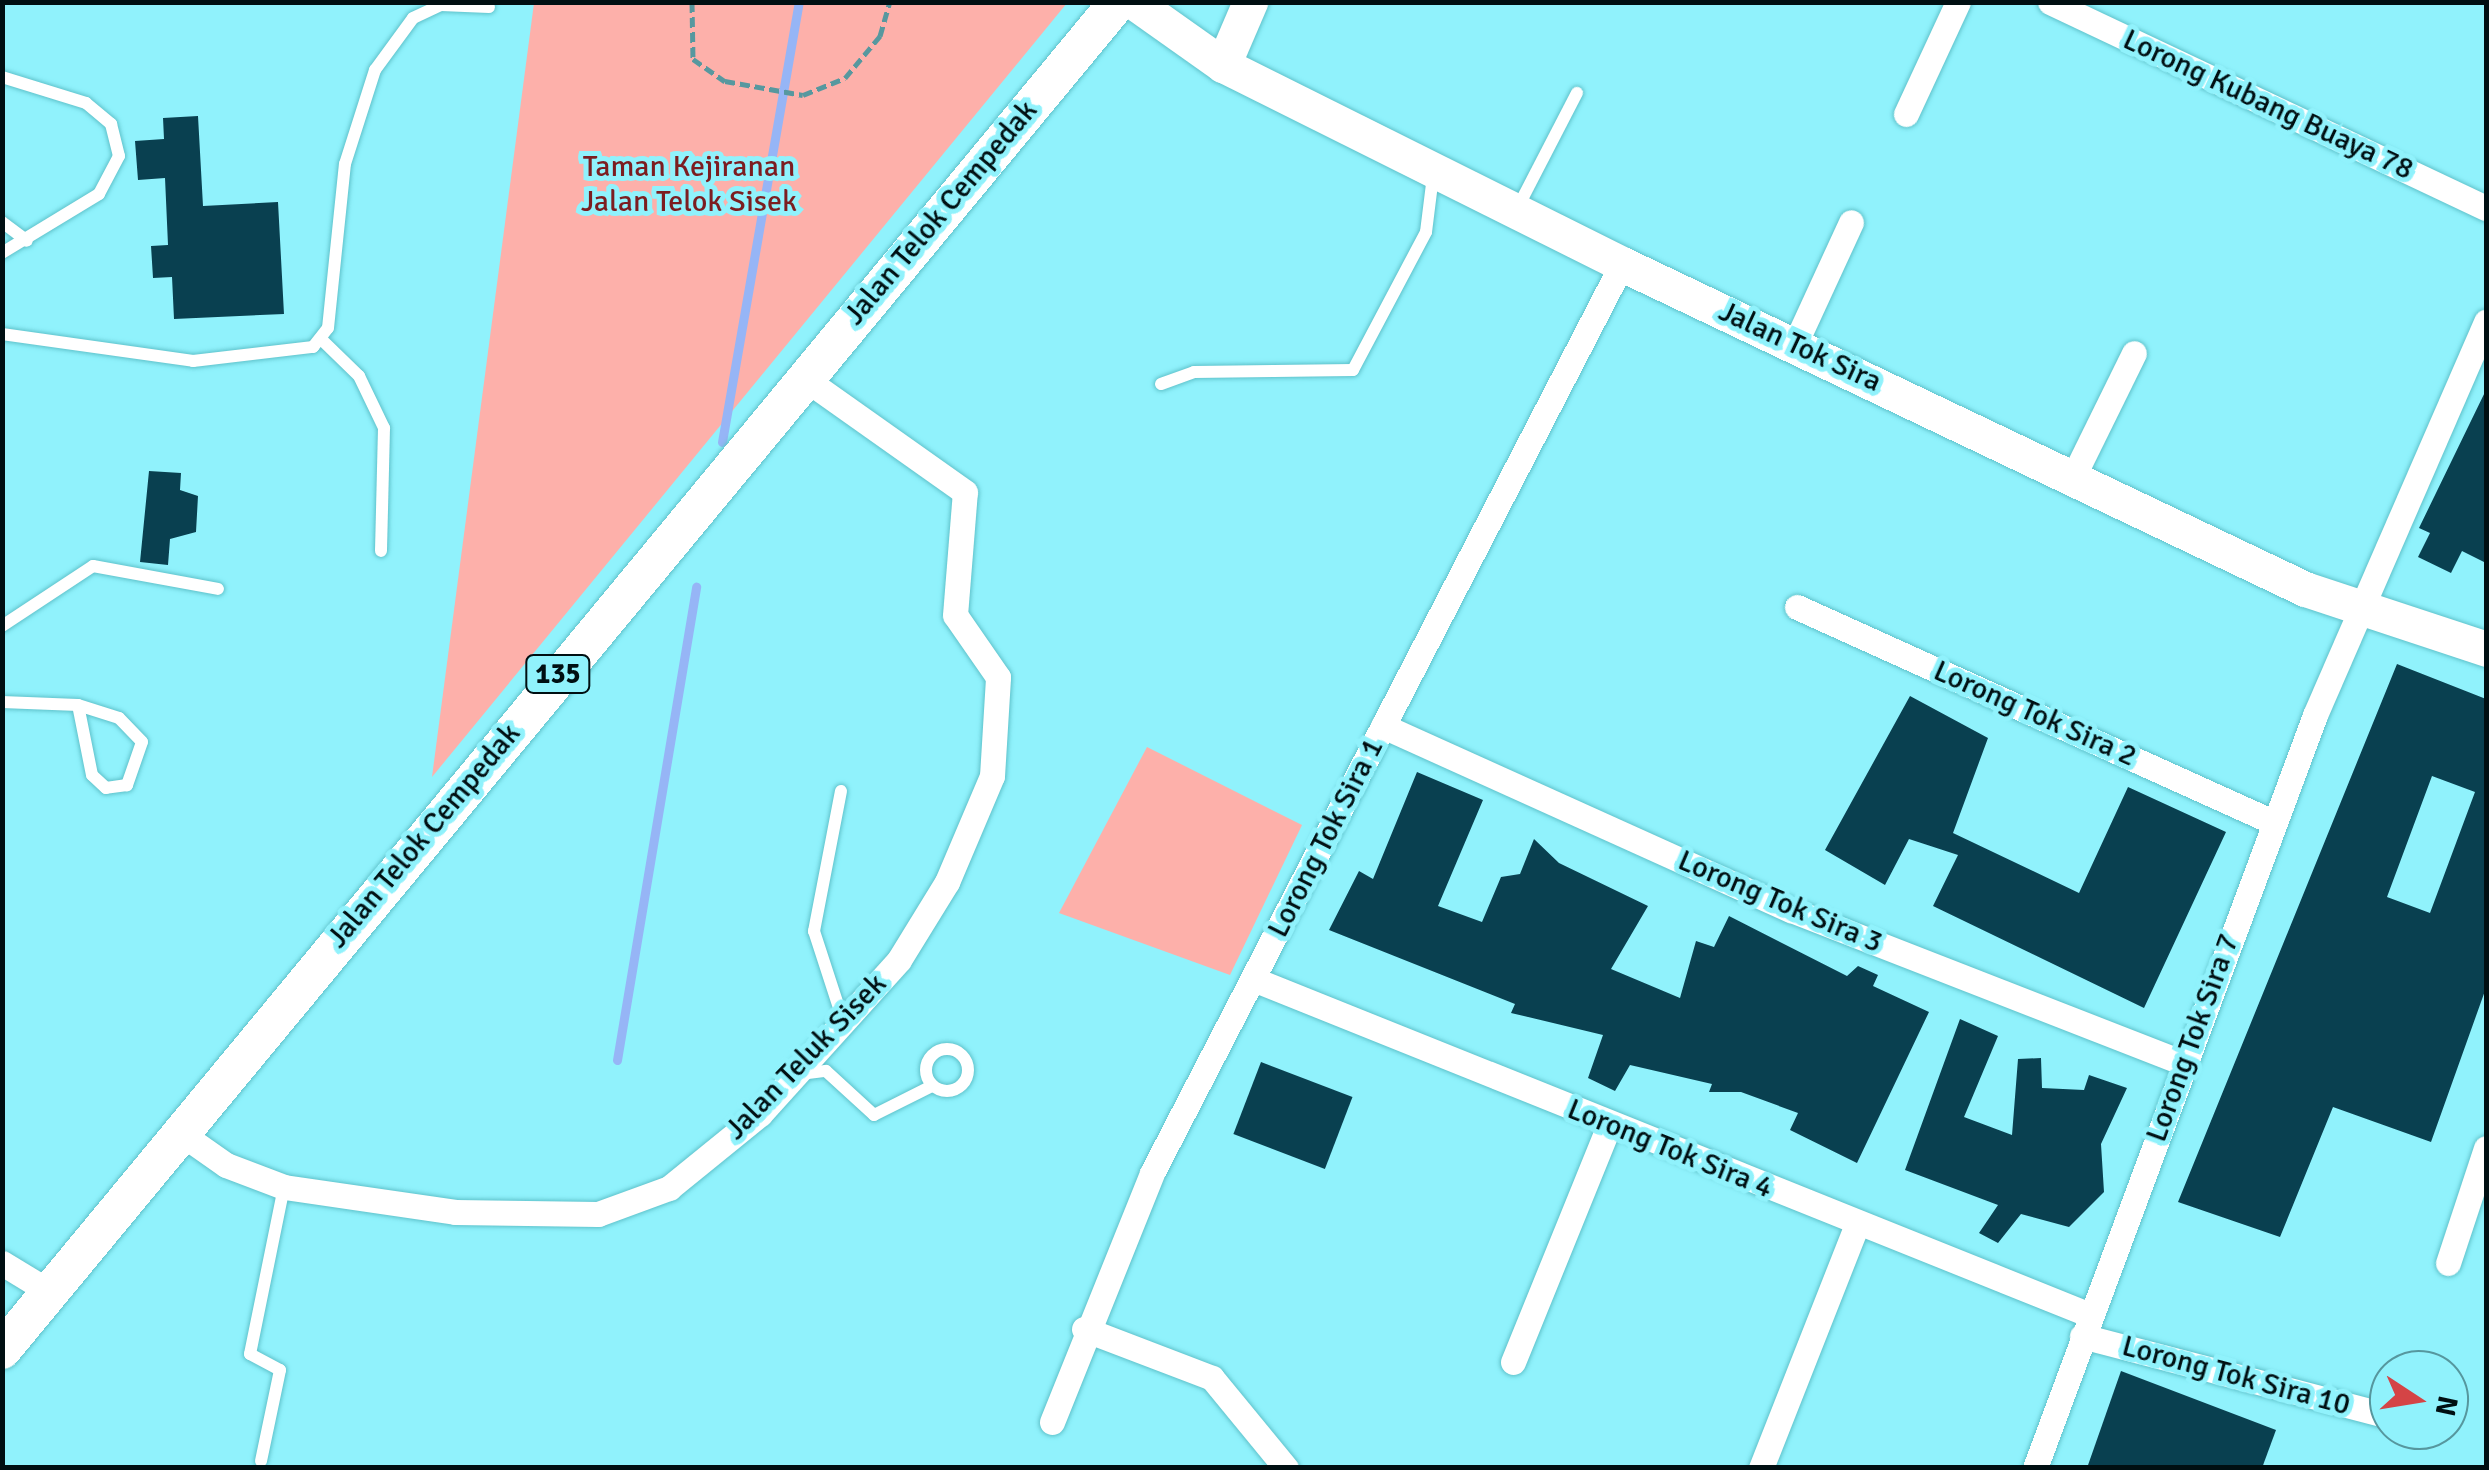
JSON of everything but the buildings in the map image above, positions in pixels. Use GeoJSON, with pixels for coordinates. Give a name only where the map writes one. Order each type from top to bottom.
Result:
{"type":"FeatureCollection","features":[{"type":"Feature","properties":{"kind":"main road","name":"Jalan Telok Cempedak"},"geometry":{"type":"LineString","coordinates":[[2,1350],[1118,2]]}},
{"type":"Feature","properties":{"kind":"street","name":"Jalan Tok Sira"},"geometry":{"type":"LineString","coordinates":[[1134,2],[1223,65],[1515,213],[2357,611],[2486,649]]}},
{"type":"Feature","properties":{"kind":"street"},"geometry":{"type":"LineString","coordinates":[[1223,65],[1250,2]]}},
{"type":"Feature","properties":{"kind":"street"},"geometry":{"type":"LineString","coordinates":[[1906,114],[1958,2]]}},
{"type":"Feature","properties":{"kind":"street","name":"Lorong Kubang Buaya 78"},"geometry":{"type":"LineString","coordinates":[[2050,2],[2486,208]]}},
{"type":"Feature","properties":{"kind":"street"},"geometry":{"type":"LineString","coordinates":[[1795,344],[1851,222]]}},
{"type":"Feature","properties":{"kind":"street","name":"Lorong Tok Sira 1"},"geometry":{"type":"LineString","coordinates":[[1052,1422],[1084,1329],[1253,980],[1622,264]]}},
{"type":"Feature","properties":{"kind":"street","name":"Lorong Tok Sira 7"},"geometry":{"type":"LineString","coordinates":[[2035,1468],[2183,1063],[2357,611],[2486,322]]}},
{"type":"Feature","properties":{"kind":"street"},"geometry":{"type":"LineString","coordinates":[[2073,477],[2134,353]]}},
{"type":"Feature","properties":{"kind":"street","name":"Jalan Teluk Sisek"},"geometry":{"type":"LineString","coordinates":[[179,1132],[226,1165],[284,1187],[455,1212],[598,1214],[669,1188],[798,1075],[844,1022],[924,922],[992,776],[998,677],[953,602],[969,526],[966,492],[804,378]]}},
{"type":"Feature","properties":{"kind":"street","name":"Lorong Tok Sira 2"},"geometry":{"type":"LineString","coordinates":[[1797,607],[2274,822]]}},
{"type":"Feature","properties":{"kind":"street","name":"Lorong Tok Sira 3"},"geometry":{"type":"LineString","coordinates":[[1383,726],[1791,910],[2183,1063]]}},
{"type":"Feature","properties":{"kind":"street","name":"Lorong Tok Sira 4"},"geometry":{"type":"LineString","coordinates":[[1253,980],[1858,1224],[2086,1326]]}},
{"type":"Feature","properties":{"kind":"street"},"geometry":{"type":"LineString","coordinates":[[1513,1362],[1610,1125]]}},
{"type":"Feature","properties":{"kind":"street"},"geometry":{"type":"LineString","coordinates":[[2448,1263],[2486,1148]]}},
{"type":"Feature","properties":{"kind":"street"},"geometry":{"type":"LineString","coordinates":[[1761,1468],[1858,1224]]}},
{"type":"Feature","properties":{"kind":"street"},"geometry":{"type":"LineString","coordinates":[[2,1264],[48,1291]]}},
{"type":"Feature","properties":{"kind":"street","name":"Lorong Tok Sira 10"},"geometry":{"type":"LineString","coordinates":[[2086,1326],[2369,1410]]}},
{"type":"Feature","properties":{"kind":"street"},"geometry":{"type":"LineString","coordinates":[[1084,1329],[1212,1378],[1286,1468]]}},
{"type":"Feature","properties":{"kind":"lane"},"geometry":{"type":"LineString","coordinates":[[322,340],[345,164],[375,70],[413,18],[441,5],[489,8]]}},
{"type":"Feature","properties":{"kind":"lane"},"geometry":{"type":"LineString","coordinates":[[2,78],[86,103],[117,139],[110,184],[27,241],[2,253]]}},
{"type":"Feature","properties":{"kind":"lane"},"geometry":{"type":"LineString","coordinates":[[1515,213],[1577,93]]}},
{"type":"Feature","properties":{"kind":"lane"},"geometry":{"type":"LineString","coordinates":[[1160,384],[1194,372],[1353,370],[1426,232],[1433,173]]}},
{"type":"Feature","properties":{"kind":"lane"},"geometry":{"type":"LineString","coordinates":[[2,222],[27,241]]}},
{"type":"Feature","properties":{"kind":"lane"},"geometry":{"type":"LineString","coordinates":[[2,334],[193,361],[299,352],[322,340]]}},
{"type":"Feature","properties":{"kind":"lane"},"geometry":{"type":"LineString","coordinates":[[322,340],[359,376],[384,428],[381,551]]}},
{"type":"Feature","properties":{"kind":"lane"},"geometry":{"type":"LineString","coordinates":[[2,626],[93,566],[218,589]]}},
{"type":"Feature","properties":{"kind":"lane"},"geometry":{"type":"LineString","coordinates":[[2,702],[78,706],[119,718],[142,742],[127,785],[106,788],[92,776],[78,706]]}},
{"type":"Feature","properties":{"kind":"lane"},"geometry":{"type":"LineString","coordinates":[[842,791],[814,931],[844,1022]]}},
{"type":"Feature","properties":{"kind":"lane"},"geometry":{"type":"LineString","coordinates":[[798,1075],[826,1071],[874,1115],[932,1086]]}},
{"type":"Feature","properties":{"kind":"lane"},"geometry":{"type":"LineString","coordinates":[[261,1461],[280,1370],[250,1354],[284,1187]]}},
{"type":"Feature","properties":{"kind":"path"},"geometry":{"type":"LineString","coordinates":[[692,2],[693,59],[724,81],[803,95],[846,78],[880,36],[890,2]]}},
{"type":"Feature","properties":{"kind":"green space","name":"Taman Kejiranan Jalan Telok Sisek"},"geometry":{"type":"Polygon","coordinates":[[[534,3],[1067,3],[432,777],[534,3]]]}},
{"type":"Feature","properties":{"kind":"green space"},"geometry":{"type":"Polygon","coordinates":[[[1147,747],[1302,825],[1230,975],[1059,913],[1147,747]]]}},
{"type":"Feature","properties":{"kind":"waterway"},"geometry":{"type":"LineString","coordinates":[[722,442],[799,2]]}},
{"type":"Feature","properties":{"kind":"waterway"},"geometry":{"type":"LineString","coordinates":[[617,1060],[696,587]]}}]}
